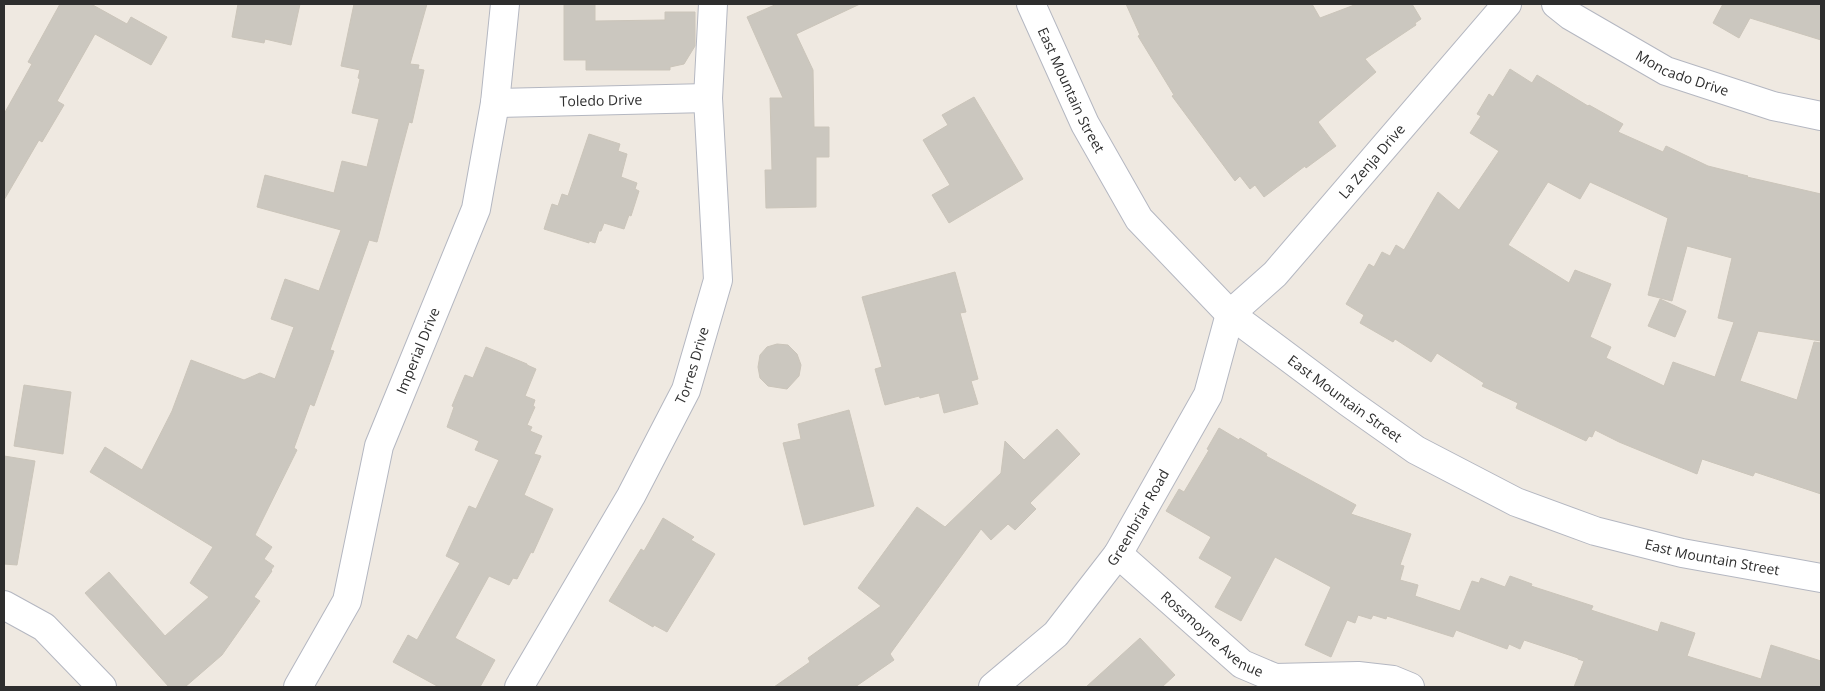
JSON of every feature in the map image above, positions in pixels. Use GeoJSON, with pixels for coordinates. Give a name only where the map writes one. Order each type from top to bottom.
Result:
{"type":"FeatureCollection","features":[{"type":"Feature","properties":{"kind":"street","name":"Imperial Drive"},"geometry":{"type":"LineString","coordinates":[[298,687],[347,601],[379,446],[476,209],[495,103],[506,4]]}},
{"type":"Feature","properties":{"kind":"street","name":"Torres Drive"},"geometry":{"type":"LineString","coordinates":[[519,687],[631,496],[686,390],[718,280],[708,98],[713,4]]}},
{"type":"Feature","properties":{"kind":"street","name":"East Mountain Street"},"geometry":{"type":"LineString","coordinates":[[1031,4],[1085,124],[1139,218],[1230,314],[1348,402],[1416,450],[1516,502],[1595,531],[1682,553],[1821,578]]}},
{"type":"Feature","properties":{"kind":"street","name":"La Zenja Drive"},"geometry":{"type":"LineString","coordinates":[[1230,314],[1276,274],[1507,4]]}},
{"type":"Feature","properties":{"kind":"street","name":"Moncado Drive"},"geometry":{"type":"LineString","coordinates":[[1556,4],[1571,16],[1666,71],[1773,106],[1821,116]]}},
{"type":"Feature","properties":{"kind":"street","name":"Toledo Drive"},"geometry":{"type":"LineString","coordinates":[[495,103],[708,98]]}},
{"type":"Feature","properties":{"kind":"street","name":"Greenbriar Road"},"geometry":{"type":"LineString","coordinates":[[993,687],[1056,634],[1118,554],[1208,395],[1230,314]]}},
{"type":"Feature","properties":{"kind":"street","name":"Rossmoyne Avenue"},"geometry":{"type":"LineString","coordinates":[[1118,554],[1242,664],[1275,678],[1358,676],[1393,680],[1410,687]]}},
{"type":"Feature","properties":{"kind":"street"},"geometry":{"type":"LineString","coordinates":[[4,605],[44,627],[102,687]]}},
{"type":"Feature","properties":{"kind":"building"},"geometry":{"type":"Polygon","coordinates":[[[60,4],[91,4],[127,24],[131,17],[167,37],[151,65],[95,34],[57,101],[64,105],[42,142],[39,140],[4,200],[4,114],[32,64],[28,62],[60,4]]]}},
{"type":"Feature","properties":{"kind":"building"},"geometry":{"type":"Polygon","coordinates":[[[238,4],[300,4],[291,45],[265,39],[264,43],[232,37],[238,4]]]}},
{"type":"Feature","properties":{"kind":"building"},"geometry":{"type":"Polygon","coordinates":[[[354,4],[427,4],[410,64],[419,65],[418,69],[424,70],[412,123],[409,122],[377,242],[369,240],[330,350],[334,351],[314,406],[310,404],[294,448],[297,450],[255,535],[272,547],[264,559],[274,566],[254,597],[260,601],[222,655],[185,687],[169,687],[85,593],[109,572],[165,636],[209,597],[190,583],[213,547],[90,472],[105,447],[142,470],[172,411],[191,360],[244,380],[260,373],[275,379],[294,327],[271,319],[285,279],[319,291],[341,230],[257,207],[265,175],[334,193],[342,161],[367,167],[379,119],[352,113],[360,79],[358,78],[360,70],[341,66],[354,4]]]}},
{"type":"Feature","properties":{"kind":"building"},"geometry":{"type":"Polygon","coordinates":[[[564,4],[595,4],[595,21],[665,20],[665,12],[695,12],[695,46],[684,64],[670,67],[670,70],[586,70],[586,60],[564,60],[564,4]]]}},
{"type":"Feature","properties":{"kind":"building"},"geometry":{"type":"Polygon","coordinates":[[[777,4],[860,4],[796,34],[813,70],[814,127],[829,127],[829,157],[816,157],[816,207],[766,208],[765,170],[772,170],[770,98],[783,98],[747,17],[777,4]]]}},
{"type":"Feature","properties":{"kind":"building"},"geometry":{"type":"Polygon","coordinates":[[[1126,4],[1312,4],[1320,18],[1357,4],[1412,4],[1421,19],[1415,23],[1416,25],[1365,59],[1376,72],[1318,122],[1336,146],[1306,168],[1305,166],[1264,197],[1255,185],[1250,189],[1240,176],[1235,181],[1172,96],[1174,95],[1138,36],[1140,35],[1126,4]]]}},
{"type":"Feature","properties":{"kind":"building"},"geometry":{"type":"Polygon","coordinates":[[[1723,4],[1821,4],[1821,40],[1750,18],[1739,38],[1713,23],[1723,4]]]}},
{"type":"Feature","properties":{"kind":"building"},"geometry":{"type":"Polygon","coordinates":[[[1510,69],[1532,83],[1537,75],[1588,106],[1623,124],[1618,132],[1663,152],[1666,146],[1708,166],[1821,194],[1821,341],[1758,331],[1740,381],[1797,400],[1814,342],[1821,343],[1821,494],[1755,472],[1753,476],[1702,459],[1697,474],[1619,442],[1595,430],[1592,437],[1589,436],[1586,441],[1516,408],[1518,403],[1482,386],[1484,383],[1437,353],[1431,362],[1395,339],[1393,342],[1360,323],[1364,315],[1346,304],[1369,264],[1374,267],[1382,252],[1390,256],[1396,245],[1404,250],[1438,192],[1459,210],[1499,151],[1470,133],[1481,116],[1477,114],[1489,94],[1493,97],[1510,69]],[[1548,182],[1508,245],[1569,283],[1575,270],[1611,284],[1590,337],[1611,347],[1606,358],[1664,386],[1673,362],[1715,377],[1734,322],[1718,318],[1732,258],[1687,246],[1672,301],[1648,295],[1668,218],[1590,182],[1580,199],[1548,182]]]}},
{"type":"Feature","properties":{"kind":"building"},"geometry":{"type":"Polygon","coordinates":[[[974,97],[1023,179],[949,223],[932,195],[950,185],[923,140],[948,125],[942,115],[974,97]]]}},
{"type":"Feature","properties":{"kind":"building"},"geometry":{"type":"Polygon","coordinates":[[[589,134],[620,144],[618,151],[627,154],[621,177],[637,183],[635,189],[639,191],[631,216],[629,215],[624,229],[604,223],[595,243],[589,241],[589,243],[544,229],[552,204],[558,206],[562,194],[568,196],[589,134]]]}},
{"type":"Feature","properties":{"kind":"building"},"geometry":{"type":"Polygon","coordinates":[[[955,272],[966,312],[960,313],[978,379],[971,381],[978,404],[944,413],[939,393],[885,405],[875,369],[882,367],[862,297],[955,272]]]}},
{"type":"Feature","properties":{"kind":"building"},"geometry":{"type":"Polygon","coordinates":[[[1660,299],[1686,311],[1675,337],[1648,326],[1660,299]]]}},
{"type":"Feature","properties":{"kind":"building"},"geometry":{"type":"Polygon","coordinates":[[[777,344],[788,345],[797,354],[801,365],[799,376],[787,389],[768,386],[760,378],[758,367],[760,355],[767,347],[777,344]]]}},
{"type":"Feature","properties":{"kind":"building"},"geometry":{"type":"Polygon","coordinates":[[[486,347],[536,369],[525,396],[535,400],[533,406],[535,407],[527,425],[532,427],[530,431],[542,436],[534,454],[541,456],[524,495],[553,509],[533,553],[531,552],[517,579],[513,578],[509,585],[489,576],[455,638],[495,660],[480,687],[439,687],[393,662],[408,635],[417,640],[460,563],[446,556],[469,506],[476,509],[499,460],[475,450],[479,441],[447,427],[454,407],[452,406],[465,375],[473,378],[486,347]]]}},
{"type":"Feature","properties":{"kind":"building"},"geometry":{"type":"Polygon","coordinates":[[[24,385],[71,392],[63,454],[14,446],[24,385]]]}},
{"type":"Feature","properties":{"kind":"building"},"geometry":{"type":"Polygon","coordinates":[[[849,410],[874,506],[804,525],[783,443],[801,439],[798,424],[849,410]]]}},
{"type":"Feature","properties":{"kind":"building"},"geometry":{"type":"Polygon","coordinates":[[[1219,428],[1239,440],[1240,438],[1267,454],[1266,456],[1356,505],[1351,514],[1411,534],[1400,565],[1404,566],[1400,580],[1418,585],[1415,596],[1460,611],[1472,581],[1479,583],[1481,578],[1505,587],[1510,576],[1532,584],[1531,586],[1593,606],[1591,610],[1658,632],[1661,622],[1695,633],[1687,656],[1761,679],[1771,645],[1821,661],[1821,687],[1574,687],[1584,661],[1578,658],[1524,640],[1520,649],[1509,644],[1507,649],[1456,630],[1453,637],[1387,616],[1386,619],[1373,615],[1371,619],[1358,615],[1355,623],[1347,620],[1331,657],[1305,645],[1331,587],[1275,557],[1241,621],[1215,607],[1232,577],[1199,558],[1211,537],[1166,511],[1179,489],[1184,492],[1209,450],[1207,449],[1219,428]]]}},
{"type":"Feature","properties":{"kind":"building"},"geometry":{"type":"Polygon","coordinates":[[[1057,429],[1080,454],[1030,503],[1036,509],[1015,530],[1008,524],[991,540],[981,529],[890,654],[894,660],[855,687],[774,687],[810,662],[808,658],[881,606],[858,588],[917,507],[945,527],[1001,473],[1005,441],[1024,460],[1057,429]]]}},
{"type":"Feature","properties":{"kind":"building"},"geometry":{"type":"Polygon","coordinates":[[[4,456],[35,461],[17,565],[4,564],[4,456]]]}},
{"type":"Feature","properties":{"kind":"building"},"geometry":{"type":"Polygon","coordinates":[[[663,518],[694,537],[691,540],[715,554],[667,632],[654,625],[653,627],[609,601],[641,549],[644,551],[663,518]]]}},
{"type":"Feature","properties":{"kind":"building"},"geometry":{"type":"Polygon","coordinates":[[[1140,638],[1175,675],[1162,687],[1086,687],[1140,638]]]}}]}
